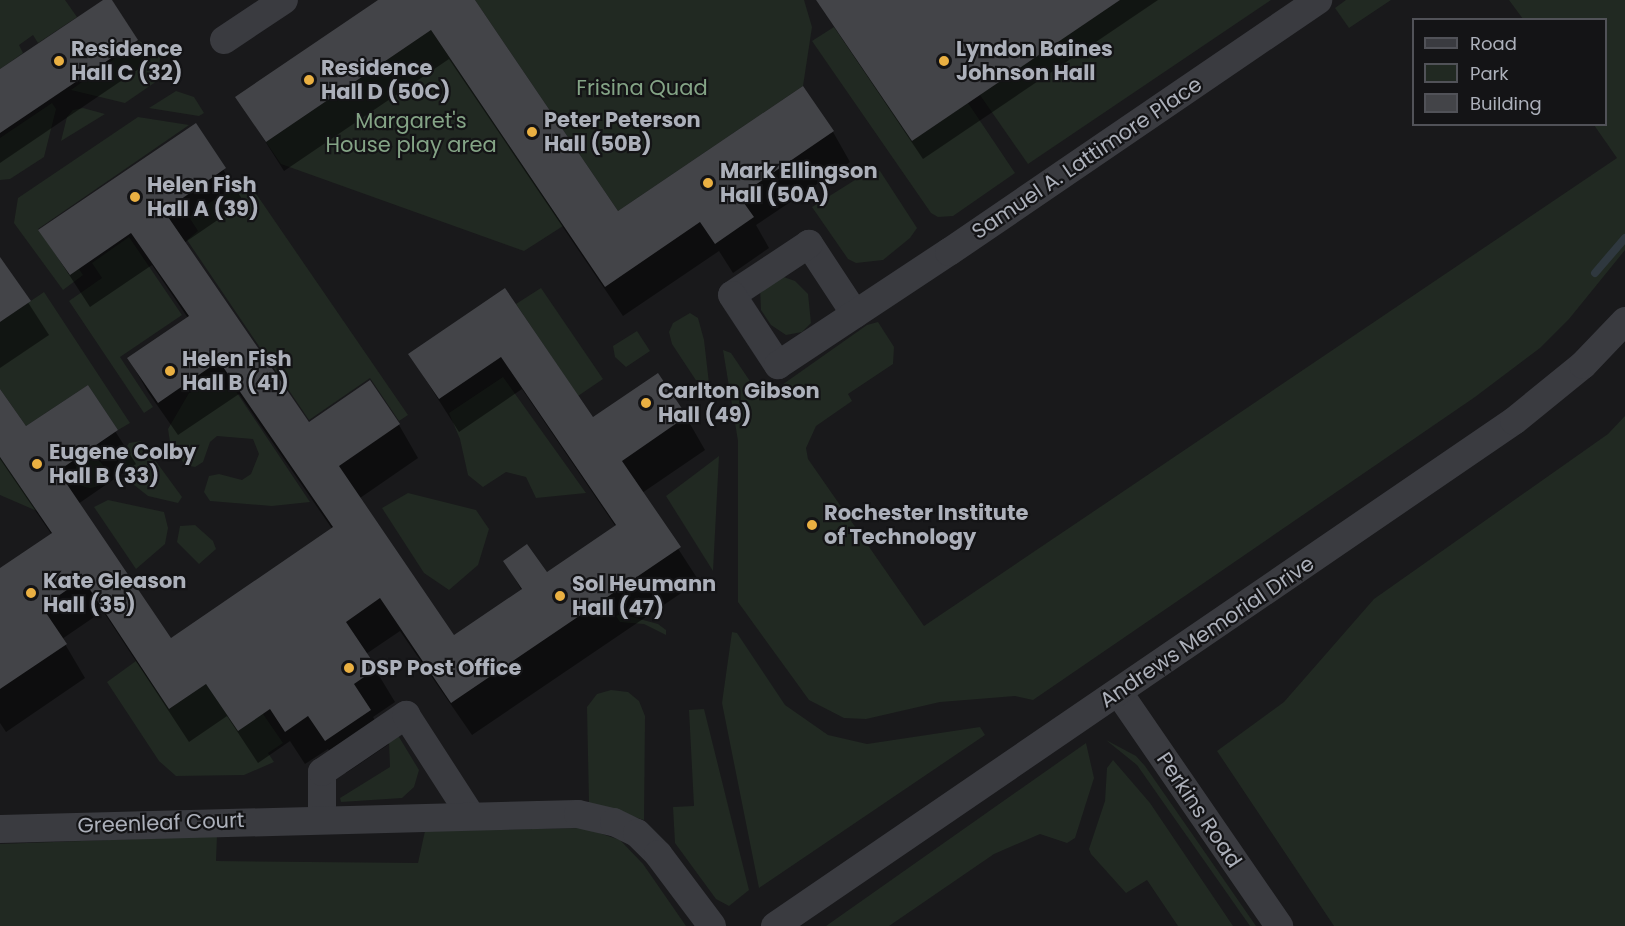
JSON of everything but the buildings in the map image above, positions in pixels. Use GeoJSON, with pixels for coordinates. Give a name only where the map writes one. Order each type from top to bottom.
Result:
{"type":"FeatureCollection","features":[{"type":"Feature","properties":{"kind":"street"},"geometry":{"type":"LineString","coordinates":[[225,40],[285,0]]}},
{"type":"Feature","properties":{"kind":"street","name":"Samuel A. Lattimore Place"},"geometry":{"type":"LineString","coordinates":[[855,314],[1318,0]]}},
{"type":"Feature","properties":{"kind":"street","name":"Andrews Memorial Drive"},"geometry":{"type":"LineString","coordinates":[[775,926],[1119,693],[1514,420],[1583,365],[1625,321]]}},
{"type":"Feature","properties":{"kind":"street","name":"Perkins Road"},"geometry":{"type":"LineString","coordinates":[[1119,693],[1279,926]]}},
{"type":"Feature","properties":{"kind":"street"},"geometry":{"type":"LineString","coordinates":[[322,818],[322,772],[406,715],[471,816]]}},
{"type":"Feature","properties":{"kind":"street","name":"Greenleaf Court"},"geometry":{"type":"LineString","coordinates":[[0,829],[322,818],[578,814],[614,822],[637,833],[658,854],[712,926]]}},
{"type":"Feature","properties":{"kind":"green space"},"geometry":{"type":"Polygon","coordinates":[[[0,0],[65,0],[77,17],[38,43],[33,35],[19,45],[23,53],[0,69],[0,0]]]}},
{"type":"Feature","properties":{"kind":"green space","name":"Frisina Quad"},"geometry":{"type":"Polygon","coordinates":[[[475,0],[804,0],[812,27],[803,86],[618,211],[475,0]]]}},
{"type":"Feature","properties":{"kind":"green space"},"geometry":{"type":"Polygon","coordinates":[[[1120,0],[1271,0],[1028,164],[980,95],[1120,0]]]}},
{"type":"Feature","properties":{"kind":"green space"},"geometry":{"type":"Polygon","coordinates":[[[1346,0],[1391,0],[1349,28],[1335,8],[1346,0]]]}},
{"type":"Feature","properties":{"kind":"green space"},"geometry":{"type":"Polygon","coordinates":[[[1509,0],[1625,0],[1625,250],[1569,319],[1540,348],[1475,397],[1033,700],[1015,696],[940,702],[866,719],[844,718],[809,700],[738,602],[738,441],[723,350],[731,353],[762,399],[867,325],[878,322],[894,347],[893,364],[848,394],[852,401],[816,426],[806,448],[808,459],[924,626],[1617,158],[1595,126],[1607,126],[1607,18],[1522,18],[1509,0]]]}},
{"type":"Feature","properties":{"kind":"green space"},"geometry":{"type":"Polygon","coordinates":[[[834,27],[912,141],[968,103],[1015,173],[953,216],[938,217],[931,213],[812,41],[834,27]]]}},
{"type":"Feature","properties":{"kind":"green space","name":"Margaret's House play area"},"geometry":{"type":"Polygon","coordinates":[[[431,30],[563,226],[524,251],[281,164],[266,142],[431,30]]]}},
{"type":"Feature","properties":{"kind":"green space"},"geometry":{"type":"Polygon","coordinates":[[[139,41],[161,51],[157,81],[125,103],[71,90],[139,41]]]}},
{"type":"Feature","properties":{"kind":"green space"},"geometry":{"type":"Polygon","coordinates":[[[176,91],[194,97],[204,113],[199,116],[149,108],[176,91]]]}},
{"type":"Feature","properties":{"kind":"green space"},"geometry":{"type":"Polygon","coordinates":[[[52,103],[56,109],[44,157],[10,179],[0,180],[0,138],[52,103]]]}},
{"type":"Feature","properties":{"kind":"green space"},"geometry":{"type":"Polygon","coordinates":[[[83,108],[105,114],[61,141],[67,117],[73,110],[83,108]]]}},
{"type":"Feature","properties":{"kind":"green space"},"geometry":{"type":"Polygon","coordinates":[[[138,117],[189,125],[38,229],[69,274],[79,269],[83,275],[63,290],[14,223],[18,198],[138,117]]]}},
{"type":"Feature","properties":{"kind":"green space"},"geometry":{"type":"Polygon","coordinates":[[[874,168],[880,171],[917,228],[910,238],[883,260],[856,263],[848,259],[812,207],[874,168]]]}},
{"type":"Feature","properties":{"kind":"green space"},"geometry":{"type":"Polygon","coordinates":[[[240,182],[248,182],[408,415],[399,421],[370,378],[309,420],[187,240],[198,231],[189,217],[240,182]]]}},
{"type":"Feature","properties":{"kind":"green space"},"geometry":{"type":"Polygon","coordinates":[[[129,237],[182,315],[120,357],[153,407],[144,413],[69,301],[102,278],[92,263],[129,237]]]}},
{"type":"Feature","properties":{"kind":"green space"},"geometry":{"type":"Polygon","coordinates":[[[778,275],[795,281],[808,294],[811,323],[802,332],[786,335],[771,325],[761,310],[760,287],[778,275]]]}},
{"type":"Feature","properties":{"kind":"green space"},"geometry":{"type":"Polygon","coordinates":[[[541,288],[603,379],[578,396],[516,304],[541,288]]]}},
{"type":"Feature","properties":{"kind":"green space"},"geometry":{"type":"Polygon","coordinates":[[[44,292],[130,423],[118,430],[88,385],[26,426],[0,389],[0,322],[44,292]]]}},
{"type":"Feature","properties":{"kind":"green space"},"geometry":{"type":"Polygon","coordinates":[[[690,313],[698,318],[704,340],[710,392],[703,391],[672,344],[669,332],[673,323],[690,313]]]}},
{"type":"Feature","properties":{"kind":"green space"},"geometry":{"type":"Polygon","coordinates":[[[637,331],[650,351],[626,367],[615,357],[613,346],[637,331]]]}},
{"type":"Feature","properties":{"kind":"green space"},"geometry":{"type":"Polygon","coordinates":[[[503,377],[586,493],[536,498],[526,477],[506,472],[483,487],[468,475],[460,439],[449,413],[503,377]]]}},
{"type":"Feature","properties":{"kind":"green space"},"geometry":{"type":"Polygon","coordinates":[[[207,387],[235,390],[310,502],[272,506],[210,501],[204,492],[209,476],[219,474],[242,480],[251,474],[259,454],[253,439],[217,436],[210,442],[203,462],[195,467],[185,465],[170,442],[168,429],[189,393],[207,387]]]}},
{"type":"Feature","properties":{"kind":"green space"},"geometry":{"type":"Polygon","coordinates":[[[1625,416],[1625,926],[1334,926],[1217,751],[1284,702],[1374,599],[1608,434],[1625,416]]]}},
{"type":"Feature","properties":{"kind":"green space"},"geometry":{"type":"Polygon","coordinates":[[[141,441],[182,497],[178,503],[148,496],[129,481],[118,460],[129,443],[141,441]]]}},
{"type":"Feature","properties":{"kind":"green space"},"geometry":{"type":"Polygon","coordinates":[[[719,456],[713,571],[666,496],[719,456]]]}},
{"type":"Feature","properties":{"kind":"green space"},"geometry":{"type":"Polygon","coordinates":[[[0,457],[37,511],[0,495],[0,457]]]}},
{"type":"Feature","properties":{"kind":"green space"},"geometry":{"type":"Polygon","coordinates":[[[90,458],[101,462],[105,473],[101,484],[90,488],[79,484],[75,473],[79,462],[90,458]]]}},
{"type":"Feature","properties":{"kind":"green space"},"geometry":{"type":"Polygon","coordinates":[[[408,493],[476,510],[489,529],[478,565],[449,590],[424,573],[382,508],[408,493]]]}},
{"type":"Feature","properties":{"kind":"green space"},"geometry":{"type":"Polygon","coordinates":[[[108,500],[164,512],[168,528],[165,544],[136,569],[94,507],[108,500]]]}},
{"type":"Feature","properties":{"kind":"green space"},"geometry":{"type":"Polygon","coordinates":[[[195,525],[213,541],[216,549],[199,564],[177,542],[180,526],[195,525]]]}},
{"type":"Feature","properties":{"kind":"green space"},"geometry":{"type":"Polygon","coordinates":[[[621,614],[658,624],[666,630],[666,635],[644,624],[620,622],[616,616],[621,614]]]}},
{"type":"Feature","properties":{"kind":"green space"},"geometry":{"type":"Polygon","coordinates":[[[732,632],[737,633],[785,705],[828,735],[867,744],[980,727],[985,735],[759,888],[722,703],[732,632]]]}},
{"type":"Feature","properties":{"kind":"green space"},"geometry":{"type":"Polygon","coordinates":[[[136,661],[169,709],[206,684],[263,714],[283,743],[268,753],[274,762],[244,775],[176,776],[159,761],[107,682],[136,661]]]}},
{"type":"Feature","properties":{"kind":"green space"},"geometry":{"type":"Polygon","coordinates":[[[611,690],[628,692],[639,701],[645,716],[644,820],[589,803],[587,707],[597,694],[611,690]]]}},
{"type":"Feature","properties":{"kind":"green space"},"geometry":{"type":"Polygon","coordinates":[[[704,709],[749,890],[729,906],[716,899],[675,843],[673,807],[694,806],[689,710],[704,709]]]}},
{"type":"Feature","properties":{"kind":"green space"},"geometry":{"type":"Polygon","coordinates":[[[394,736],[399,737],[419,770],[414,787],[402,798],[341,802],[340,798],[390,767],[389,741],[394,736]]]}},
{"type":"Feature","properties":{"kind":"green space"},"geometry":{"type":"Polygon","coordinates":[[[1106,740],[1136,756],[1145,766],[1256,926],[1250,926],[1137,765],[1106,740]]]}},
{"type":"Feature","properties":{"kind":"green space"},"geometry":{"type":"Polygon","coordinates":[[[1086,743],[1094,778],[1075,838],[1067,843],[1040,834],[994,854],[889,926],[826,926],[1086,743]]]}},
{"type":"Feature","properties":{"kind":"green space"},"geometry":{"type":"Polygon","coordinates":[[[1113,760],[1150,803],[1233,926],[1178,926],[1147,880],[1126,893],[1091,854],[1089,849],[1105,801],[1107,768],[1113,760]]]}},
{"type":"Feature","properties":{"kind":"green space"},"geometry":{"type":"Polygon","coordinates":[[[584,828],[620,840],[643,864],[686,926],[0,926],[0,844],[217,836],[216,861],[418,863],[425,831],[584,828]]]}},
{"type":"Feature","properties":{"kind":"waterway"},"geometry":{"type":"LineString","coordinates":[[1595,273],[1625,238]]}},
{"type":"Feature","properties":{"kind":"place","name":"Residence Hall C (32)"},"geometry":{"type":"Point","coordinates":[59,61]}},
{"type":"Feature","properties":{"kind":"place","name":"Lyndon Baines Johnson Hall"},"geometry":{"type":"Point","coordinates":[944,61]}},
{"type":"Feature","properties":{"kind":"place","name":"Residence Hall D (50C)"},"geometry":{"type":"Point","coordinates":[309,80]}},
{"type":"Feature","properties":{"kind":"place","name":"Peter Peterson Hall (50B)"},"geometry":{"type":"Point","coordinates":[532,132]}},
{"type":"Feature","properties":{"kind":"place","name":"Mark Ellingson Hall (50A)"},"geometry":{"type":"Point","coordinates":[708,183]}},
{"type":"Feature","properties":{"kind":"place","name":"Helen Fish Hall A (39)"},"geometry":{"type":"Point","coordinates":[135,197]}},
{"type":"Feature","properties":{"kind":"place","name":"Helen Fish Hall B (41)"},"geometry":{"type":"Point","coordinates":[170,371]}},
{"type":"Feature","properties":{"kind":"place","name":"Carlton Gibson Hall (49)"},"geometry":{"type":"Point","coordinates":[646,403]}},
{"type":"Feature","properties":{"kind":"place","name":"Eugene Colby Hall B (33)"},"geometry":{"type":"Point","coordinates":[37,464]}},
{"type":"Feature","properties":{"kind":"place","name":"Rochester Institute of Technology"},"geometry":{"type":"Point","coordinates":[812,525]}},
{"type":"Feature","properties":{"kind":"place","name":"Kate Gleason Hall (35)"},"geometry":{"type":"Point","coordinates":[31,593]}},
{"type":"Feature","properties":{"kind":"place","name":"Sol Heumann Hall (47)"},"geometry":{"type":"Point","coordinates":[560,596]}},
{"type":"Feature","properties":{"kind":"place","name":"DSP Post Office"},"geometry":{"type":"Point","coordinates":[349,668]}}]}
